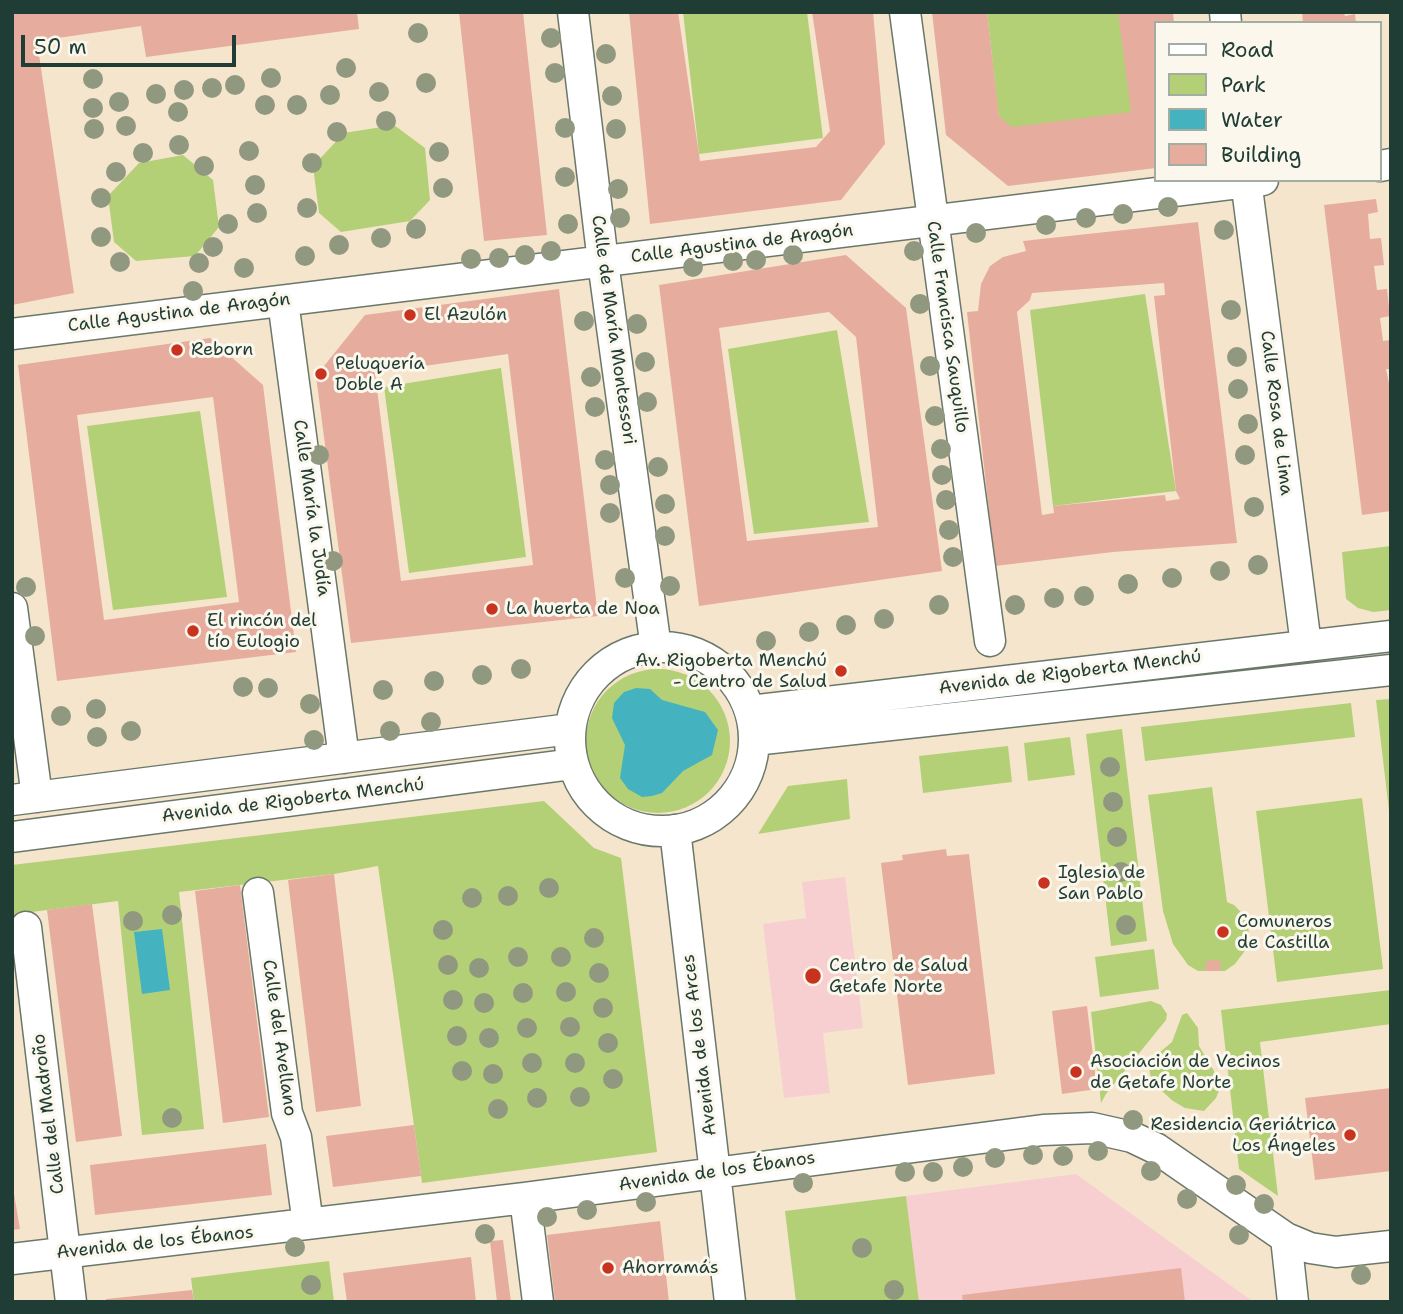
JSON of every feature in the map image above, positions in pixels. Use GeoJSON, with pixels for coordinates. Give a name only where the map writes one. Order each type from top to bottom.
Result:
{"type":"FeatureCollection","features":[{"type":"Feature","properties":{"kind":"street","name":"Calle de María Montessori"},"geometry":{"type":"LineString","coordinates":[[573,12],[603,262],[656,648]]}},
{"type":"Feature","properties":{"kind":"street","name":"Calle Francisca Sauquillo"},"geometry":{"type":"LineString","coordinates":[[905,12],[990,641]]}},
{"type":"Feature","properties":{"kind":"street","name":"Calle Agustina de Aragón"},"geometry":{"type":"LineString","coordinates":[[12,334],[1244,182]]}},
{"type":"Feature","properties":{"kind":"street","name":"Calle Rosa de Lima"},"geometry":{"type":"LineString","coordinates":[[1252,182],[1306,645]]}},
{"type":"Feature","properties":{"kind":"street","name":"Calle María la Judía"},"geometry":{"type":"LineString","coordinates":[[282,301],[344,758]]}},
{"type":"Feature","properties":{"kind":"street"},"geometry":{"type":"LineString","coordinates":[[12,608],[25,798]]}},
{"type":"Feature","properties":{"kind":"street","name":"Avenida de Rigoberta Menchú"},"geometry":{"type":"LineString","coordinates":[[750,711],[1391,636]]}},
{"type":"Feature","properties":{"kind":"street"},"geometry":{"type":"LineString","coordinates":[[668,647],[694,652],[718,666],[737,684],[750,711],[754,740],[750,766],[731,799],[722,809],[700,823],[675,830],[649,831],[623,824],[601,809],[583,789],[573,764],[570,729],[574,709],[583,691],[598,672],[618,658],[642,649],[668,647]]}},
{"type":"Feature","properties":{"kind":"street","name":"Avenida de Rigoberta Menchú"},"geometry":{"type":"LineString","coordinates":[[754,740],[1391,670]]}},
{"type":"Feature","properties":{"kind":"street","name":"Avenida de Rigoberta Menchú"},"geometry":{"type":"LineString","coordinates":[[25,798],[570,729]]}},
{"type":"Feature","properties":{"kind":"street","name":"Avenida de Rigoberta Menchú"},"geometry":{"type":"LineString","coordinates":[[12,836],[573,764]]}},
{"type":"Feature","properties":{"kind":"street","name":"Avenida de los Arces"},"geometry":{"type":"LineString","coordinates":[[675,830],[730,1302]]}},
{"type":"Feature","properties":{"kind":"street","name":"Calle del Avellano"},"geometry":{"type":"LineString","coordinates":[[258,892],[287,1113],[296,1137],[308,1224]]}},
{"type":"Feature","properties":{"kind":"street","name":"Calle del Madroño"},"geometry":{"type":"LineString","coordinates":[[26,927],[71,1302]]}},
{"type":"Feature","properties":{"kind":"street","name":"Avenida de los Ébanos"},"geometry":{"type":"LineString","coordinates":[[12,1259],[525,1198],[1043,1130],[1092,1128],[1132,1137],[1157,1149],[1286,1238],[1310,1248],[1336,1252],[1391,1246]]}},
{"type":"Feature","properties":{"kind":"street"},"geometry":{"type":"LineString","coordinates":[[525,1198],[538,1302]]}},
{"type":"Feature","properties":{"kind":"street"},"geometry":{"type":"LineString","coordinates":[[1286,1238],[1293,1302]]}},
{"type":"Feature","properties":{"kind":"shaded area","name":"Centro de Salud Getafe Norte"},"geometry":{"type":"Polygon","coordinates":[[[845,877],[863,1028],[823,1033],[830,1093],[784,1098],[763,924],[806,918],[802,882],[845,877]]]}},
{"type":"Feature","properties":{"kind":"shaded area"},"geometry":{"type":"Polygon","coordinates":[[[1076,1174],[1254,1302],[919,1302],[906,1196],[1076,1174]]]}},
{"type":"Feature","properties":{"kind":"green space"},"geometry":{"type":"Polygon","coordinates":[[[683,12],[807,12],[823,138],[699,154],[683,12]]]}},
{"type":"Feature","properties":{"kind":"green space"},"geometry":{"type":"Polygon","coordinates":[[[987,12],[1119,12],[1134,121],[1001,138],[987,12]]]}},
{"type":"Feature","properties":{"kind":"green space"},"geometry":{"type":"Polygon","coordinates":[[[394,125],[425,148],[430,200],[410,221],[341,232],[319,213],[313,166],[344,133],[394,125]]]}},
{"type":"Feature","properties":{"kind":"green space"},"geometry":{"type":"Polygon","coordinates":[[[183,155],[213,180],[219,227],[195,256],[136,261],[114,242],[108,196],[139,163],[183,155]]]}},
{"type":"Feature","properties":{"kind":"green space"},"geometry":{"type":"Polygon","coordinates":[[[1145,294],[1176,491],[1053,506],[1030,310],[1145,294]]]}},
{"type":"Feature","properties":{"kind":"green space"},"geometry":{"type":"Polygon","coordinates":[[[837,330],[869,522],[754,534],[728,349],[837,330]]]}},
{"type":"Feature","properties":{"kind":"green space"},"geometry":{"type":"Polygon","coordinates":[[[501,368],[526,557],[409,573],[384,387],[501,368]]]}},
{"type":"Feature","properties":{"kind":"green space"},"geometry":{"type":"Polygon","coordinates":[[[200,411],[227,597],[113,610],[87,426],[200,411]]]}},
{"type":"Feature","properties":{"kind":"green space"},"geometry":{"type":"Polygon","coordinates":[[[1391,546],[1391,610],[1373,612],[1358,608],[1346,599],[1342,552],[1391,546]]]}},
{"type":"Feature","properties":{"kind":"green space"},"geometry":{"type":"Polygon","coordinates":[[[658,669],[686,675],[709,690],[724,713],[730,741],[724,769],[709,792],[686,807],[658,813],[630,807],[607,792],[592,769],[586,741],[592,713],[607,690],[630,675],[658,669]]]}},
{"type":"Feature","properties":{"kind":"green space"},"geometry":{"type":"Polygon","coordinates":[[[1391,699],[1391,828],[1376,700],[1391,699]]]}},
{"type":"Feature","properties":{"kind":"green space"},"geometry":{"type":"Polygon","coordinates":[[[1351,703],[1355,737],[1145,761],[1141,727],[1351,703]]]}},
{"type":"Feature","properties":{"kind":"green space"},"geometry":{"type":"Polygon","coordinates":[[[1122,729],[1147,941],[1111,946],[1086,734],[1122,729]]]}},
{"type":"Feature","properties":{"kind":"green space"},"geometry":{"type":"Polygon","coordinates":[[[1070,737],[1075,775],[1028,781],[1024,743],[1070,737]]]}},
{"type":"Feature","properties":{"kind":"green space"},"geometry":{"type":"Polygon","coordinates":[[[1008,746],[1012,782],[923,793],[919,756],[1008,746]]]}},
{"type":"Feature","properties":{"kind":"green space"},"geometry":{"type":"Polygon","coordinates":[[[847,779],[850,819],[758,834],[788,786],[847,779]]]}},
{"type":"Feature","properties":{"kind":"green space"},"geometry":{"type":"Polygon","coordinates":[[[1212,787],[1227,902],[1244,915],[1249,938],[1244,952],[1235,964],[1225,971],[1198,971],[1188,965],[1173,944],[1163,911],[1148,795],[1212,787]]]}},
{"type":"Feature","properties":{"kind":"green space"},"geometry":{"type":"Polygon","coordinates":[[[1362,798],[1383,969],[1277,982],[1256,811],[1362,798]]]}},
{"type":"Feature","properties":{"kind":"green space"},"geometry":{"type":"Polygon","coordinates":[[[544,801],[594,848],[621,858],[657,1152],[422,1183],[378,866],[334,874],[179,892],[204,1129],[142,1135],[118,901],[24,913],[24,919],[12,921],[12,865],[544,801]]]}},
{"type":"Feature","properties":{"kind":"green space"},"geometry":{"type":"Polygon","coordinates":[[[1154,949],[1159,989],[1100,997],[1095,957],[1154,949]]]}},
{"type":"Feature","properties":{"kind":"green space"},"geometry":{"type":"Polygon","coordinates":[[[1391,990],[1391,1024],[1260,1042],[1278,1196],[1239,1169],[1221,1010],[1391,990]]]}},
{"type":"Feature","properties":{"kind":"green space"},"geometry":{"type":"Polygon","coordinates":[[[1151,1001],[1161,1005],[1167,1014],[1166,1020],[1101,1103],[1091,1012],[1151,1001]]]}},
{"type":"Feature","properties":{"kind":"green space"},"geometry":{"type":"Polygon","coordinates":[[[1187,1013],[1198,1028],[1199,1046],[1214,1071],[1220,1088],[1216,1098],[1204,1111],[1185,1108],[1173,1101],[1154,1084],[1150,1074],[1149,1065],[1154,1057],[1172,1042],[1182,1015],[1187,1013]]]}},
{"type":"Feature","properties":{"kind":"green space"},"geometry":{"type":"Polygon","coordinates":[[[906,1196],[919,1302],[796,1302],[785,1211],[906,1196]]]}},
{"type":"Feature","properties":{"kind":"green space"},"geometry":{"type":"Polygon","coordinates":[[[329,1261],[334,1302],[194,1302],[191,1278],[329,1261]]]}},
{"type":"Feature","properties":{"kind":"water"},"geometry":{"type":"Polygon","coordinates":[[[636,688],[650,689],[662,700],[705,712],[718,730],[712,755],[683,771],[662,793],[652,796],[642,797],[628,789],[620,778],[625,745],[612,718],[614,703],[624,692],[636,688]]]}},
{"type":"Feature","properties":{"kind":"water"},"geometry":{"type":"Polygon","coordinates":[[[162,929],[170,990],[142,994],[134,932],[162,929]]]}},
{"type":"Feature","properties":{"kind":"building"},"geometry":{"type":"Polygon","coordinates":[[[12,12],[357,12],[359,29],[146,57],[141,26],[37,41],[74,293],[12,305],[12,12]]]}},
{"type":"Feature","properties":{"kind":"building"},"geometry":{"type":"Polygon","coordinates":[[[459,12],[523,12],[547,235],[484,241],[459,12]]]}},
{"type":"Feature","properties":{"kind":"building"},"geometry":{"type":"Polygon","coordinates":[[[629,12],[678,12],[700,161],[816,147],[830,131],[812,12],[873,12],[885,144],[841,200],[650,224],[629,12]]]}},
{"type":"Feature","properties":{"kind":"building"},"geometry":{"type":"Polygon","coordinates":[[[932,12],[987,12],[999,117],[1012,127],[1131,112],[1118,12],[1173,12],[1174,21],[1154,21],[1154,168],[1008,186],[946,135],[932,12]]]}},
{"type":"Feature","properties":{"kind":"building"},"geometry":{"type":"Polygon","coordinates":[[[1302,12],[1344,12],[1345,16],[1355,14],[1356,21],[1303,21],[1302,12]]]}},
{"type":"Feature","properties":{"kind":"building"},"geometry":{"type":"Polygon","coordinates":[[[1376,199],[1378,212],[1368,214],[1370,239],[1381,238],[1384,265],[1374,266],[1377,290],[1387,289],[1390,316],[1380,318],[1383,341],[1391,340],[1391,369],[1386,369],[1391,393],[1391,511],[1362,515],[1324,205],[1376,199]]]}},
{"type":"Feature","properties":{"kind":"building"},"geometry":{"type":"Polygon","coordinates":[[[1198,222],[1237,543],[1113,552],[995,566],[967,312],[978,311],[981,284],[990,266],[1003,257],[1026,251],[1023,241],[1198,222]],[[1164,283],[1032,293],[1030,300],[1017,312],[1042,515],[1054,513],[1053,506],[1165,495],[1166,501],[1180,499],[1176,491],[1154,296],[1165,295],[1164,283]]]}},
{"type":"Feature","properties":{"kind":"building"},"geometry":{"type":"Polygon","coordinates":[[[846,255],[906,308],[942,571],[699,606],[659,285],[846,255]],[[829,312],[719,328],[747,541],[878,527],[856,337],[829,312]]]}},
{"type":"Feature","properties":{"kind":"building"},"geometry":{"type":"Polygon","coordinates":[[[559,289],[598,616],[351,643],[316,376],[365,315],[559,289]],[[508,354],[375,373],[401,581],[533,565],[508,354]]]}},
{"type":"Feature","properties":{"kind":"building"},"geometry":{"type":"Polygon","coordinates":[[[210,338],[263,385],[296,652],[57,681],[18,365],[210,338]],[[213,397],[77,415],[104,620],[239,602],[213,397]]]}},
{"type":"Feature","properties":{"kind":"building"},"geometry":{"type":"Polygon","coordinates":[[[946,849],[947,856],[969,854],[995,1074],[908,1085],[881,863],[903,860],[902,855],[946,849]]]}},
{"type":"Feature","properties":{"kind":"building"},"geometry":{"type":"Polygon","coordinates":[[[334,874],[361,1106],[316,1112],[288,880],[334,874]]]}},
{"type":"Feature","properties":{"kind":"building"},"geometry":{"type":"Polygon","coordinates":[[[240,885],[269,1117],[223,1123],[195,891],[240,885]]]}},
{"type":"Feature","properties":{"kind":"building"},"geometry":{"type":"Polygon","coordinates":[[[92,904],[122,1136],[76,1142],[47,910],[92,904]]]}},
{"type":"Feature","properties":{"kind":"building"},"geometry":{"type":"Polygon","coordinates":[[[1207,960],[1221,961],[1220,971],[1205,971],[1207,960]]]}},
{"type":"Feature","properties":{"kind":"building"},"geometry":{"type":"Polygon","coordinates":[[[1087,1006],[1097,1089],[1062,1094],[1052,1011],[1087,1006]]]}},
{"type":"Feature","properties":{"kind":"building","name":"Residencia Geriátrica Los Ángeles"},"geometry":{"type":"Polygon","coordinates":[[[1391,1088],[1391,1171],[1315,1180],[1305,1098],[1391,1088]]]}},
{"type":"Feature","properties":{"kind":"building"},"geometry":{"type":"Polygon","coordinates":[[[414,1125],[421,1176],[333,1187],[326,1136],[414,1125]]]}},
{"type":"Feature","properties":{"kind":"building"},"geometry":{"type":"Polygon","coordinates":[[[266,1144],[272,1195],[95,1215],[90,1165],[266,1144]]]}},
{"type":"Feature","properties":{"kind":"building"},"geometry":{"type":"Polygon","coordinates":[[[12,1182],[20,1229],[12,1230],[12,1182]]]}},
{"type":"Feature","properties":{"kind":"building","name":"Ahorramás"},"geometry":{"type":"Polygon","coordinates":[[[660,1221],[669,1302],[555,1302],[547,1235],[660,1221]]]}},
{"type":"Feature","properties":{"kind":"building"},"geometry":{"type":"Polygon","coordinates":[[[503,1240],[511,1302],[497,1302],[490,1241],[503,1240]]]}},
{"type":"Feature","properties":{"kind":"building"},"geometry":{"type":"Polygon","coordinates":[[[471,1257],[476,1302],[347,1302],[343,1273],[471,1257]]]}},
{"type":"Feature","properties":{"kind":"building"},"geometry":{"type":"Polygon","coordinates":[[[1181,1268],[1185,1302],[963,1302],[962,1295],[1181,1268]]]}},
{"type":"Feature","properties":{"kind":"building"},"geometry":{"type":"Polygon","coordinates":[[[192,1290],[194,1302],[106,1302],[106,1299],[192,1290]]]}},
{"type":"Feature","properties":{"kind":"place","name":"El Azulón"},"geometry":{"type":"Point","coordinates":[410,315]}},
{"type":"Feature","properties":{"kind":"place","name":"Reborn"},"geometry":{"type":"Point","coordinates":[177,350]}},
{"type":"Feature","properties":{"kind":"place","name":"Peluquería Doble A"},"geometry":{"type":"Point","coordinates":[321,374]}},
{"type":"Feature","properties":{"kind":"place","name":"La huerta de Noa"},"geometry":{"type":"Point","coordinates":[492,609]}},
{"type":"Feature","properties":{"kind":"place","name":"El rincón del tío Eulogio"},"geometry":{"type":"Point","coordinates":[193,631]}},
{"type":"Feature","properties":{"kind":"place","name":"Av. Rigoberta Menchú - Centro de Salud"},"geometry":{"type":"Point","coordinates":[841,671]}},
{"type":"Feature","properties":{"kind":"place","name":"Iglesia de San Pablo"},"geometry":{"type":"Point","coordinates":[1044,883]}},
{"type":"Feature","properties":{"kind":"place","name":"Comuneros de Castilla"},"geometry":{"type":"Point","coordinates":[1223,932]}},
{"type":"Feature","properties":{"kind":"place","name":"Centro de Salud Getafe Norte"},"geometry":{"type":"Point","coordinates":[813,976]}},
{"type":"Feature","properties":{"kind":"place","name":"Asociación de Vecinos de Getafe Norte"},"geometry":{"type":"Point","coordinates":[1076,1072]}},
{"type":"Feature","properties":{"kind":"place","name":"Residencia Geriátrica Los Ángeles"},"geometry":{"type":"Point","coordinates":[1350,1135]}},
{"type":"Feature","properties":{"kind":"place","name":"Ahorramás"},"geometry":{"type":"Point","coordinates":[608,1268]}}]}
